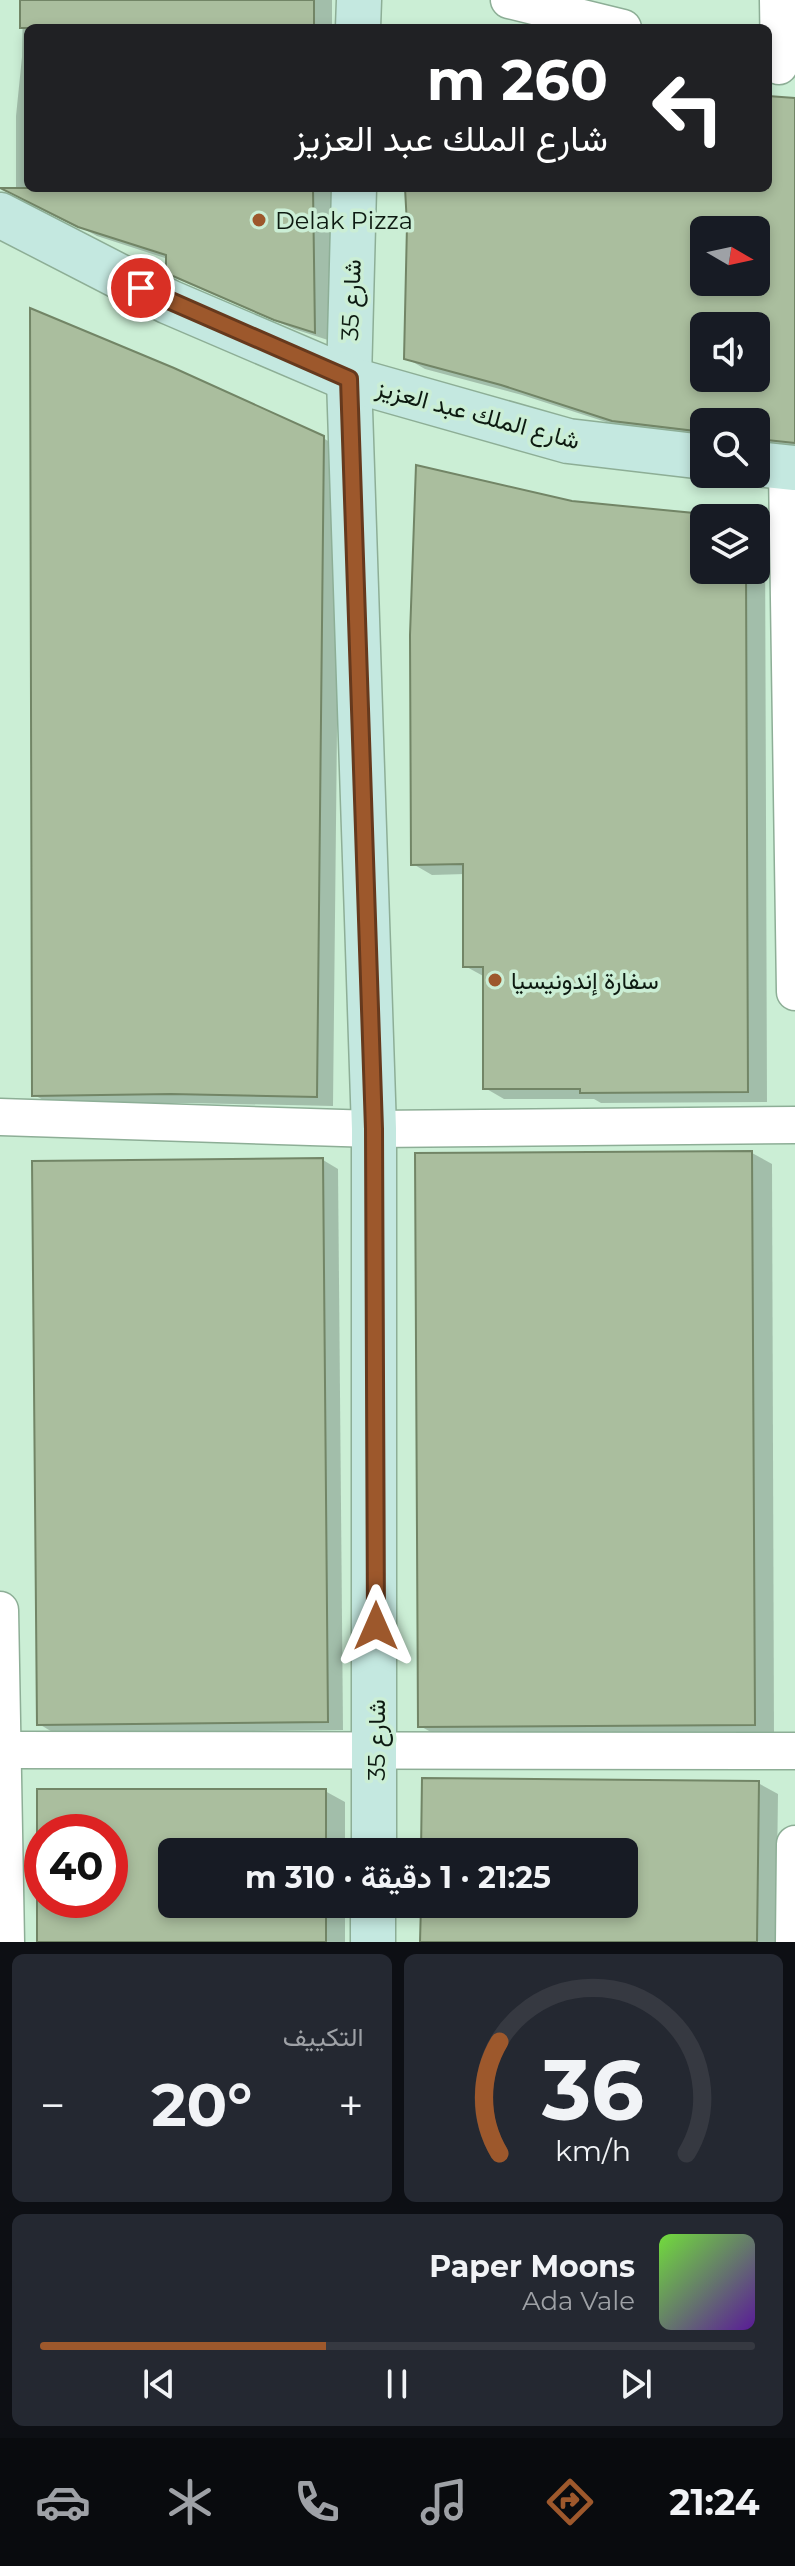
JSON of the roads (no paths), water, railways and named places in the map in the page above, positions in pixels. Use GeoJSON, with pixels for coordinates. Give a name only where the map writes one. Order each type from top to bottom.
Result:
{"type":"FeatureCollection","features":[{"type":"Feature","properties":{"kind":"street"},"geometry":{"type":"LineString","coordinates":[[358,24],[359,0]]}},
{"type":"Feature","properties":{"kind":"street"},"geometry":{"type":"LineString","coordinates":[[509,0],[607,24]]}},
{"type":"Feature","properties":{"kind":"street"},"geometry":{"type":"LineString","coordinates":[[778,0],[781,66]]}},
{"type":"Feature","properties":{"kind":"street","name":"شارع 35"},"geometry":{"type":"LineString","coordinates":[[354,192],[349,379],[374,1129],[374,1838]]}},
{"type":"Feature","properties":{"kind":"street","name":"شارع الملك عبد العزيز"},"geometry":{"type":"LineString","coordinates":[[0,215],[169,302],[349,379],[568,441],[690,455]]}},
{"type":"Feature","properties":{"kind":"street"},"geometry":{"type":"LineString","coordinates":[[779,466],[795,992]]}},
{"type":"Feature","properties":{"kind":"street"},"geometry":{"type":"LineString","coordinates":[[0,1117],[374,1129],[795,1125]]}},
{"type":"Feature","properties":{"kind":"street"},"geometry":{"type":"LineString","coordinates":[[0,1610],[6,1942]]}},
{"type":"Feature","properties":{"kind":"street"},"geometry":{"type":"LineString","coordinates":[[2,1750],[795,1751]]}},
{"type":"Feature","properties":{"kind":"street"},"geometry":{"type":"LineString","coordinates":[[794,1942],[795,1844]]}},
{"type":"Feature","properties":{"kind":"street"},"geometry":{"type":"LineString","coordinates":[[373,1918],[373,1942]]}},
{"type":"Feature","properties":{"kind":"place","name":"Delak Pizza"},"geometry":{"type":"Point","coordinates":[259,220]}},
{"type":"Feature","properties":{"kind":"place","name":"سفارة إندونيسيا"},"geometry":{"type":"Point","coordinates":[495,980]}}]}
